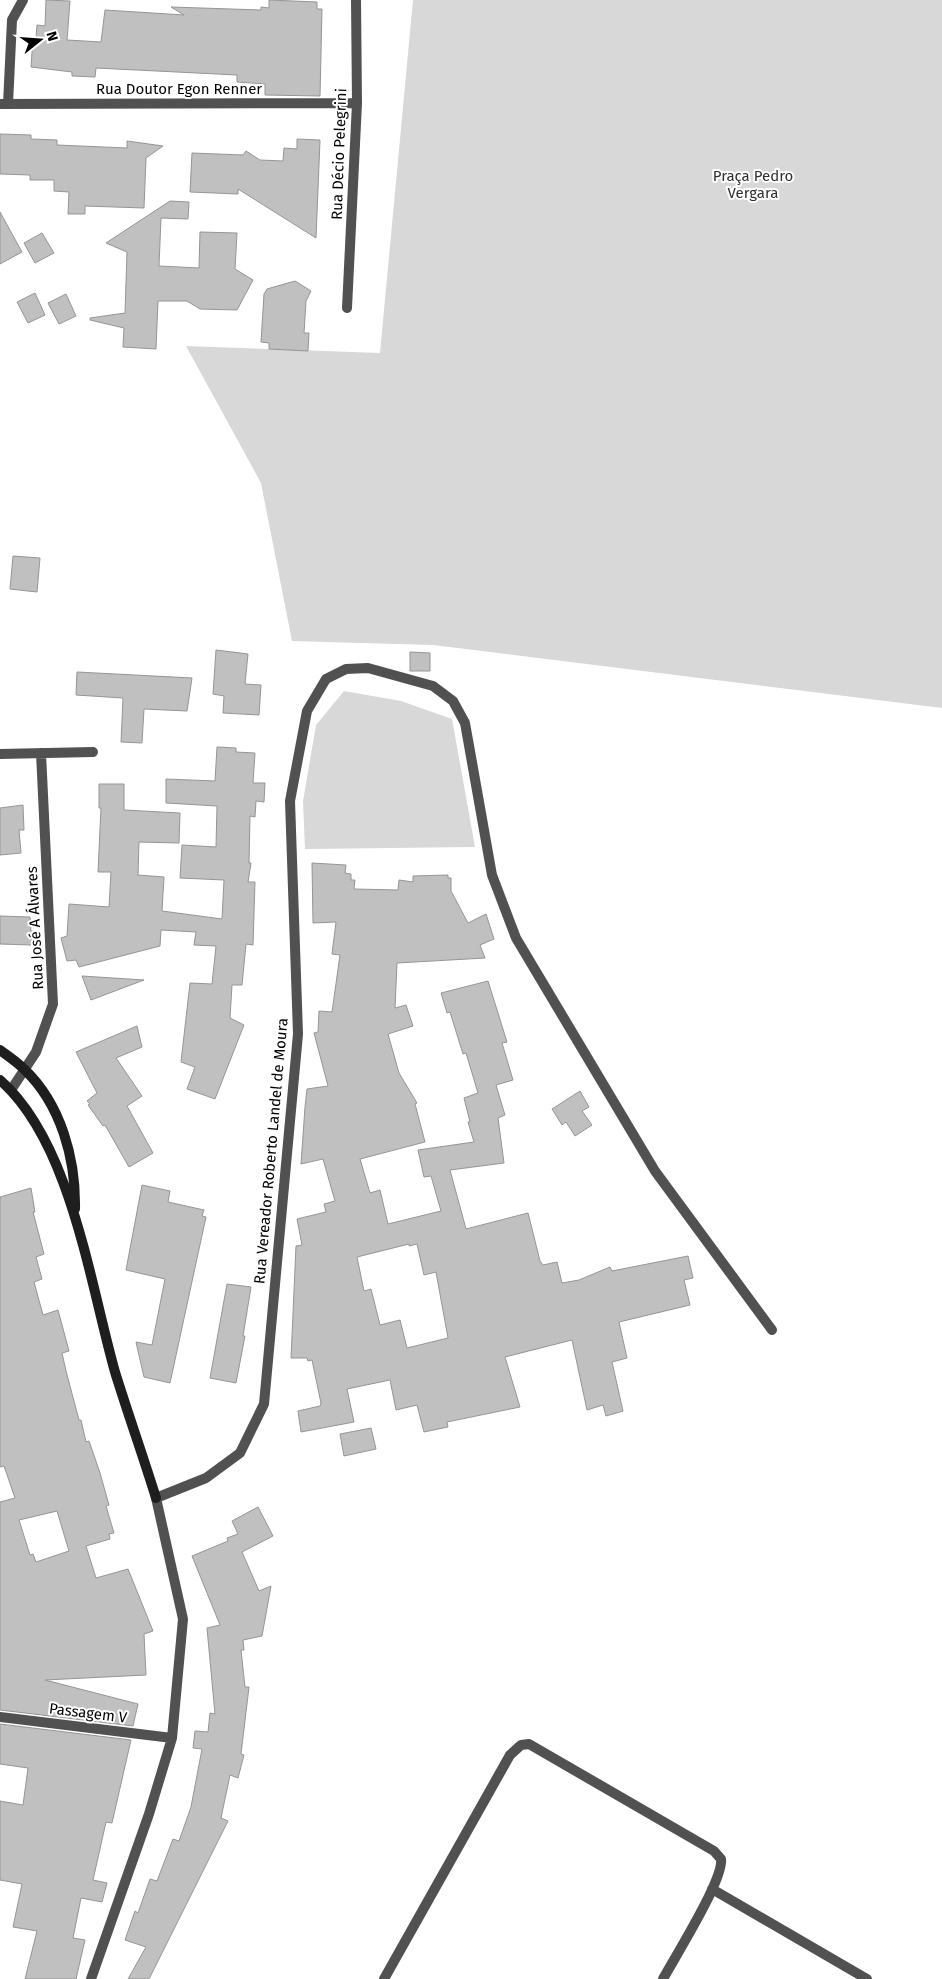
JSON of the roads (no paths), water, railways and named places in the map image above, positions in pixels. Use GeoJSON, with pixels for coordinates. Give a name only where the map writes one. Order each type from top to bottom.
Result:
{"type":"FeatureCollection","features":[{"type":"Feature","properties":{"kind":"street"},"geometry":{"type":"LineString","coordinates":[[4,104],[12,20],[23,0]]}},
{"type":"Feature","properties":{"kind":"street","name":"Rua Décio Pelegrini"},"geometry":{"type":"LineString","coordinates":[[347,308],[358,103],[356,0]]}},
{"type":"Feature","properties":{"kind":"street","name":"Rua Doutor Egon Renner"},"geometry":{"type":"LineString","coordinates":[[4,104],[358,103]]}},
{"type":"Feature","properties":{"kind":"street","name":"Rua Vereador Roberto Landel de Moura"},"geometry":{"type":"LineString","coordinates":[[156,1498],[206,1478],[240,1453],[264,1404],[298,1034],[290,801],[307,711],[326,679],[346,669],[368,668],[433,686],[453,701],[465,723],[492,875],[516,938],[655,1171],[772,1330]]}},
{"type":"Feature","properties":{"kind":"street"},"geometry":{"type":"LineString","coordinates":[[0,754],[93,752]]}},
{"type":"Feature","properties":{"kind":"street","name":"Rua José A Álvares"},"geometry":{"type":"LineString","coordinates":[[11,1090],[36,1052],[53,1004],[41,753]]}},
{"type":"Feature","properties":{"kind":"street"},"geometry":{"type":"LineString","coordinates":[[0,1050],[25,1069],[48,1100],[67,1140],[76,1181],[75,1212]]}},
{"type":"Feature","properties":{"kind":"street"},"geometry":{"type":"LineString","coordinates":[[0,1080],[11,1090],[43,1138],[75,1212],[115,1372],[156,1498],[183,1619],[172,1738],[149,1814],[91,1979]]}},
{"type":"Feature","properties":{"kind":"street","name":"Passagem V"},"geometry":{"type":"LineString","coordinates":[[0,1718],[172,1738]]}},
{"type":"Feature","properties":{"kind":"street"},"geometry":{"type":"LineString","coordinates":[[384,1979],[510,1755],[521,1745],[529,1744],[714,1852],[721,1859],[722,1864],[712,1889],[663,1979]]}},
{"type":"Feature","properties":{"kind":"street"},"geometry":{"type":"LineString","coordinates":[[712,1889],[867,1979]]}},
{"type":"Feature","properties":{"kind":"park label","name":"Praça Pedro Vergara"},"geometry":{"type":"Point","coordinates":[753,184]}}]}
